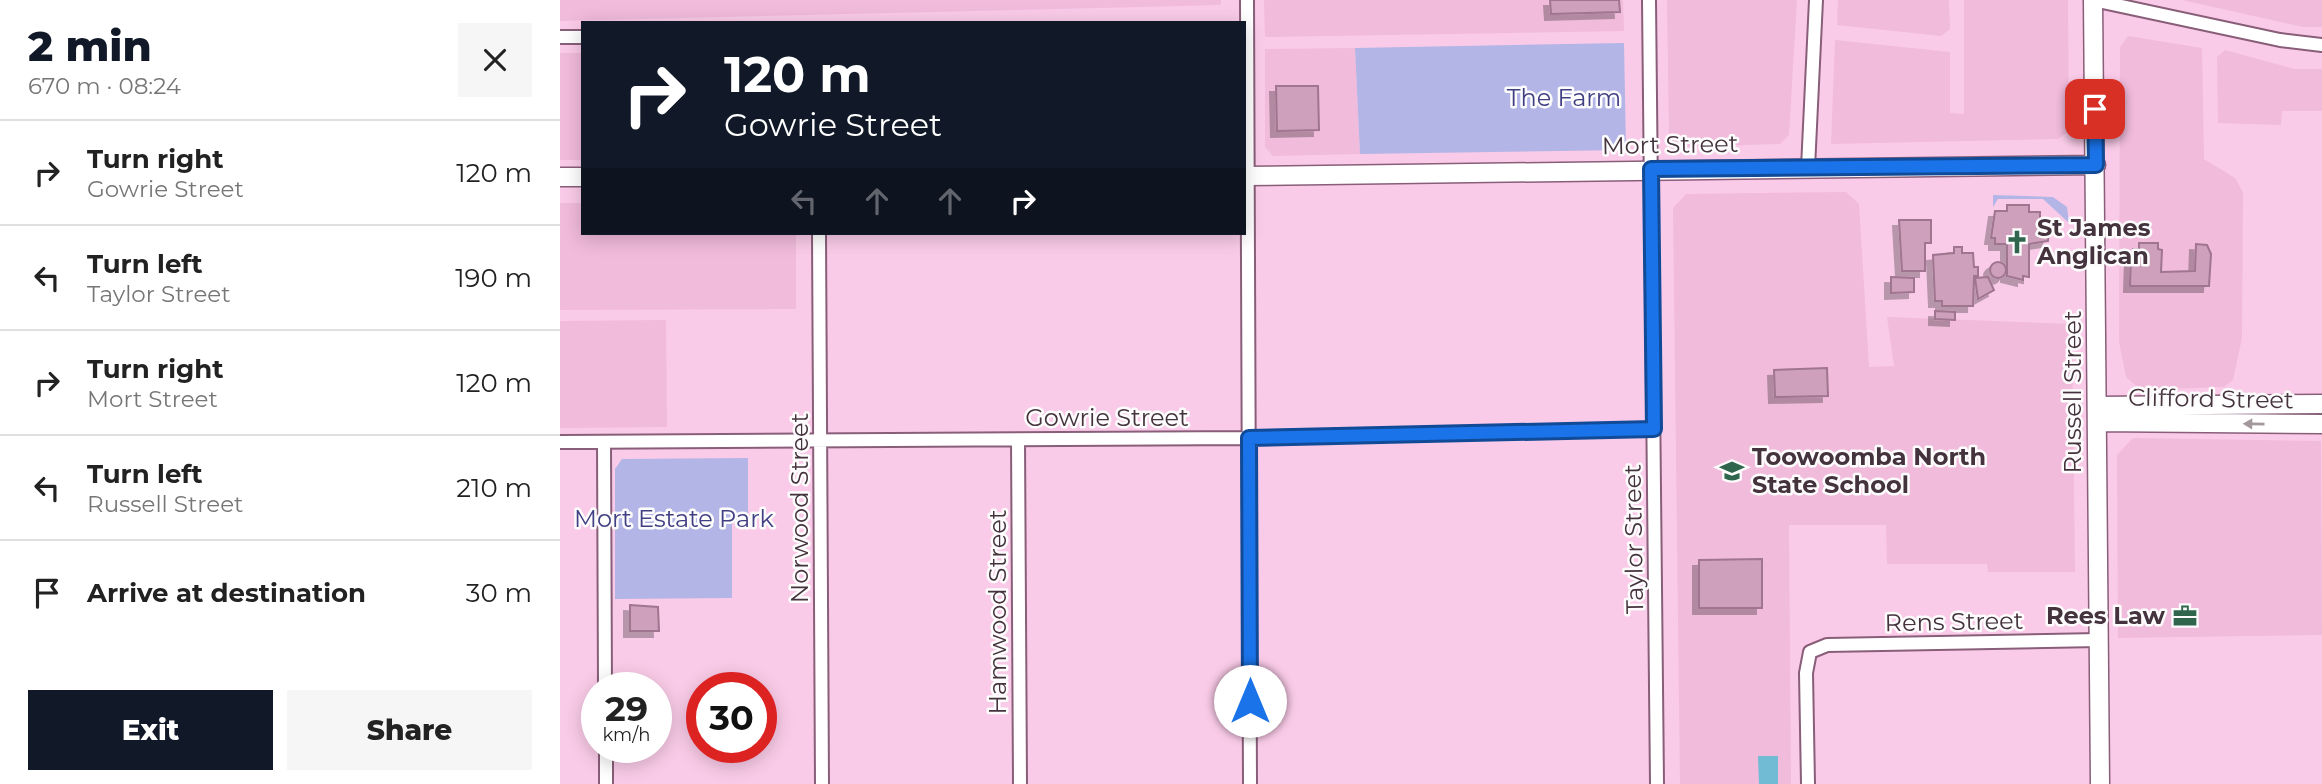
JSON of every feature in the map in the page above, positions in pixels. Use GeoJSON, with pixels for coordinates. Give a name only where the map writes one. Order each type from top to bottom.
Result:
{"type":"FeatureCollection","features":[{"type":"Feature","properties":{"kind":"main road","name":"Russell Street"},"geometry":{"type":"LineString","coordinates":[[2093,0],[2099,414],[2100,784]]}},
{"type":"Feature","properties":{"kind":"main road","name":"Mort Street"},"geometry":{"type":"LineString","coordinates":[[1246,176],[2096,165]]}},
{"type":"Feature","properties":{"kind":"main road"},"geometry":{"type":"LineString","coordinates":[[560,177],[581,177]]}},
{"type":"Feature","properties":{"kind":"main road","name":"Clifford Street"},"geometry":{"type":"LineString","coordinates":[[2099,414],[2322,404]]}},
{"type":"Feature","properties":{"kind":"main road","name":"Clifford Street"},"geometry":{"type":"LineString","coordinates":[[2099,414],[2322,424]]}},
{"type":"Feature","properties":{"kind":"street"},"geometry":{"type":"LineString","coordinates":[[1247,0],[1250,784]]}},
{"type":"Feature","properties":{"kind":"street","name":"Taylor Street"},"geometry":{"type":"LineString","coordinates":[[1649,0],[1657,784]]}},
{"type":"Feature","properties":{"kind":"street"},"geometry":{"type":"LineString","coordinates":[[1808,168],[1816,0]]}},
{"type":"Feature","properties":{"kind":"street"},"geometry":{"type":"LineString","coordinates":[[2093,0],[2280,40],[2322,45]]}},
{"type":"Feature","properties":{"kind":"street"},"geometry":{"type":"LineString","coordinates":[[560,37],[581,37]]}},
{"type":"Feature","properties":{"kind":"street","name":"Norwood Street"},"geometry":{"type":"LineString","coordinates":[[819,235],[822,784]]}},
{"type":"Feature","properties":{"kind":"street","name":"Gowrie Street"},"geometry":{"type":"LineString","coordinates":[[560,442],[1249,438],[1654,429]]}},
{"type":"Feature","properties":{"kind":"street","name":"Hamwood Street"},"geometry":{"type":"LineString","coordinates":[[1018,440],[1020,784]]}},
{"type":"Feature","properties":{"kind":"street"},"geometry":{"type":"LineString","coordinates":[[604,442],[605,672]]}},
{"type":"Feature","properties":{"kind":"street","name":"Rens Street"},"geometry":{"type":"LineString","coordinates":[[1808,784],[1806,673],[1810,652],[1826,645],[2099,640]]}},
{"type":"Feature","properties":{"kind":"street"},"geometry":{"type":"LineString","coordinates":[[606,763],[606,784]]}},
{"type":"Feature","properties":{"kind":"shaded area"},"geometry":{"type":"Polygon","coordinates":[[[560,0],[1221,0],[1221,5],[560,21],[560,0]]]}},
{"type":"Feature","properties":{"kind":"shaded area"},"geometry":{"type":"Polygon","coordinates":[[[1264,0],[1623,0],[1624,31],[1265,37],[1264,0]]]}},
{"type":"Feature","properties":{"kind":"shaded area"},"geometry":{"type":"Polygon","coordinates":[[[1667,0],[1797,0],[1789,135],[1780,144],[1678,147],[1669,136],[1667,0]]]}},
{"type":"Feature","properties":{"kind":"shaded area"},"geometry":{"type":"Polygon","coordinates":[[[1838,0],[1949,0],[1950,29],[1941,36],[1837,25],[1838,0]]]}},
{"type":"Feature","properties":{"kind":"shaded area"},"geometry":{"type":"Polygon","coordinates":[[[1964,0],[2068,0],[2069,131],[2058,139],[1831,144],[1835,40],[1950,52],[1950,113],[1964,114],[1964,0]]]}},
{"type":"Feature","properties":{"kind":"shaded area"},"geometry":{"type":"Polygon","coordinates":[[[2182,0],[2322,0],[2322,27],[2303,27],[2182,0]]]}},
{"type":"Feature","properties":{"kind":"shaded area"},"geometry":{"type":"Polygon","coordinates":[[[2128,36],[2202,48],[2204,159],[2235,178],[2243,192],[2242,338],[2233,380],[2224,387],[2141,390],[2126,377],[2119,342],[2120,47],[2128,36]]]}},
{"type":"Feature","properties":{"kind":"shaded area"},"geometry":{"type":"Polygon","coordinates":[[[1355,48],[1360,154],[1273,156],[1265,147],[1265,49],[1355,48]]]}},
{"type":"Feature","properties":{"kind":"shaded area"},"geometry":{"type":"Polygon","coordinates":[[[2225,50],[2294,69],[2322,69],[2322,111],[2282,111],[2281,125],[2218,123],[2217,57],[2225,50]]]}},
{"type":"Feature","properties":{"kind":"shaded area"},"geometry":{"type":"Polygon","coordinates":[[[560,53],[581,53],[581,160],[560,160],[560,53]]]}},
{"type":"Feature","properties":{"kind":"shaded area"},"geometry":{"type":"Polygon","coordinates":[[[1846,192],[1859,204],[1869,367],[1894,366],[1887,317],[2072,324],[2075,572],[1988,572],[1987,564],[1887,564],[1886,525],[1789,525],[1791,784],[1680,784],[1673,208],[1686,194],[1846,192]]]}},
{"type":"Feature","properties":{"kind":"shaded area"},"geometry":{"type":"Polygon","coordinates":[[[560,203],[581,203],[581,235],[796,235],[796,309],[560,310],[560,203]]]}},
{"type":"Feature","properties":{"kind":"shaded area"},"geometry":{"type":"Polygon","coordinates":[[[666,320],[667,427],[560,428],[560,321],[666,320]]]}},
{"type":"Feature","properties":{"kind":"shaded area"},"geometry":{"type":"Polygon","coordinates":[[[2133,438],[2321,441],[2322,635],[2118,638],[2117,455],[2133,438]]]}},
{"type":"Feature","properties":{"kind":"shaded area"},"geometry":{"type":"Polygon","coordinates":[[[1758,756],[1778,756],[1778,784],[1759,784],[1758,756]]]}},
{"type":"Feature","properties":{"kind":"green space","name":"The Farm"},"geometry":{"type":"Polygon","coordinates":[[[1624,43],[1626,150],[1360,154],[1355,48],[1624,43]]]}},
{"type":"Feature","properties":{"kind":"green space"},"geometry":{"type":"Polygon","coordinates":[[[1993,195],[2053,197],[2067,207],[2069,223],[2043,199],[1998,199],[1993,207],[1993,195]]]}},
{"type":"Feature","properties":{"kind":"green space","name":"Mort Estate Park"},"geometry":{"type":"Polygon","coordinates":[[[748,458],[748,520],[734,520],[732,525],[732,598],[615,599],[615,469],[622,459],[748,458]]]}},
{"type":"Feature","properties":{"kind":"building"},"geometry":{"type":"Polygon","coordinates":[[[1550,0],[1619,0],[1620,12],[1551,14],[1550,0]]]}},
{"type":"Feature","properties":{"kind":"building"},"geometry":{"type":"Polygon","coordinates":[[[1276,86],[1318,86],[1319,130],[1277,131],[1276,86]]]}},
{"type":"Feature","properties":{"kind":"building","name":"St James Anglican"},"geometry":{"type":"Polygon","coordinates":[[[2007,205],[2029,205],[2029,212],[2040,212],[2040,227],[2049,228],[2048,241],[2029,244],[2029,277],[2023,276],[2023,280],[2007,276],[2007,244],[1995,244],[1995,238],[1991,238],[1995,211],[2007,211],[2007,205]]]}},
{"type":"Feature","properties":{"kind":"building"},"geometry":{"type":"Polygon","coordinates":[[[1899,220],[1931,220],[1931,243],[1925,243],[1925,271],[1902,271],[1899,220]]]}},
{"type":"Feature","properties":{"kind":"building"},"geometry":{"type":"Polygon","coordinates":[[[2139,243],[2158,243],[2158,249],[2162,250],[2161,272],[2195,271],[2196,244],[2207,245],[2211,254],[2209,286],[2130,286],[2131,255],[2139,256],[2139,243]]]}},
{"type":"Feature","properties":{"kind":"building"},"geometry":{"type":"Polygon","coordinates":[[[1954,247],[1962,247],[1962,253],[1973,253],[1974,267],[1978,267],[1978,276],[1974,276],[1973,306],[1942,306],[1942,301],[1935,301],[1933,255],[1954,253],[1954,247]]]}},
{"type":"Feature","properties":{"kind":"building"},"geometry":{"type":"Polygon","coordinates":[[[1995,262],[2001,262],[2006,270],[2004,276],[1995,278],[1990,273],[1990,267],[1995,262]]]}},
{"type":"Feature","properties":{"kind":"building"},"geometry":{"type":"Polygon","coordinates":[[[1891,277],[1914,278],[1914,292],[1891,293],[1891,277]]]}},
{"type":"Feature","properties":{"kind":"building"},"geometry":{"type":"Polygon","coordinates":[[[1988,277],[1994,290],[1978,299],[1975,278],[1988,277]]]}},
{"type":"Feature","properties":{"kind":"building"},"geometry":{"type":"Polygon","coordinates":[[[1935,311],[1955,312],[1955,320],[1935,319],[1935,311]]]}},
{"type":"Feature","properties":{"kind":"building"},"geometry":{"type":"Polygon","coordinates":[[[1827,368],[1828,396],[1775,397],[1774,370],[1827,368]]]}},
{"type":"Feature","properties":{"kind":"building"},"geometry":{"type":"Polygon","coordinates":[[[1762,559],[1762,608],[1699,608],[1699,560],[1762,559]]]}},
{"type":"Feature","properties":{"kind":"building"},"geometry":{"type":"Polygon","coordinates":[[[630,605],[658,607],[659,631],[630,631],[630,605]]]}},
{"type":"Feature","properties":{"kind":"place","name":"St James Anglican"},"geometry":{"type":"Point","coordinates":[2017,242]}},
{"type":"Feature","properties":{"kind":"place","name":"Toowoomba North State School"},"geometry":{"type":"Point","coordinates":[1732,471]}},
{"type":"Feature","properties":{"kind":"place","name":"Rees Law"},"geometry":{"type":"Point","coordinates":[2185,616]}},
{"type":"Feature","properties":{"kind":"route"},"geometry":{"type":"LineString","coordinates":[[1250,701],[1249,438],[1654,429],[1651,169],[2096,165],[2095,109]]}}]}
